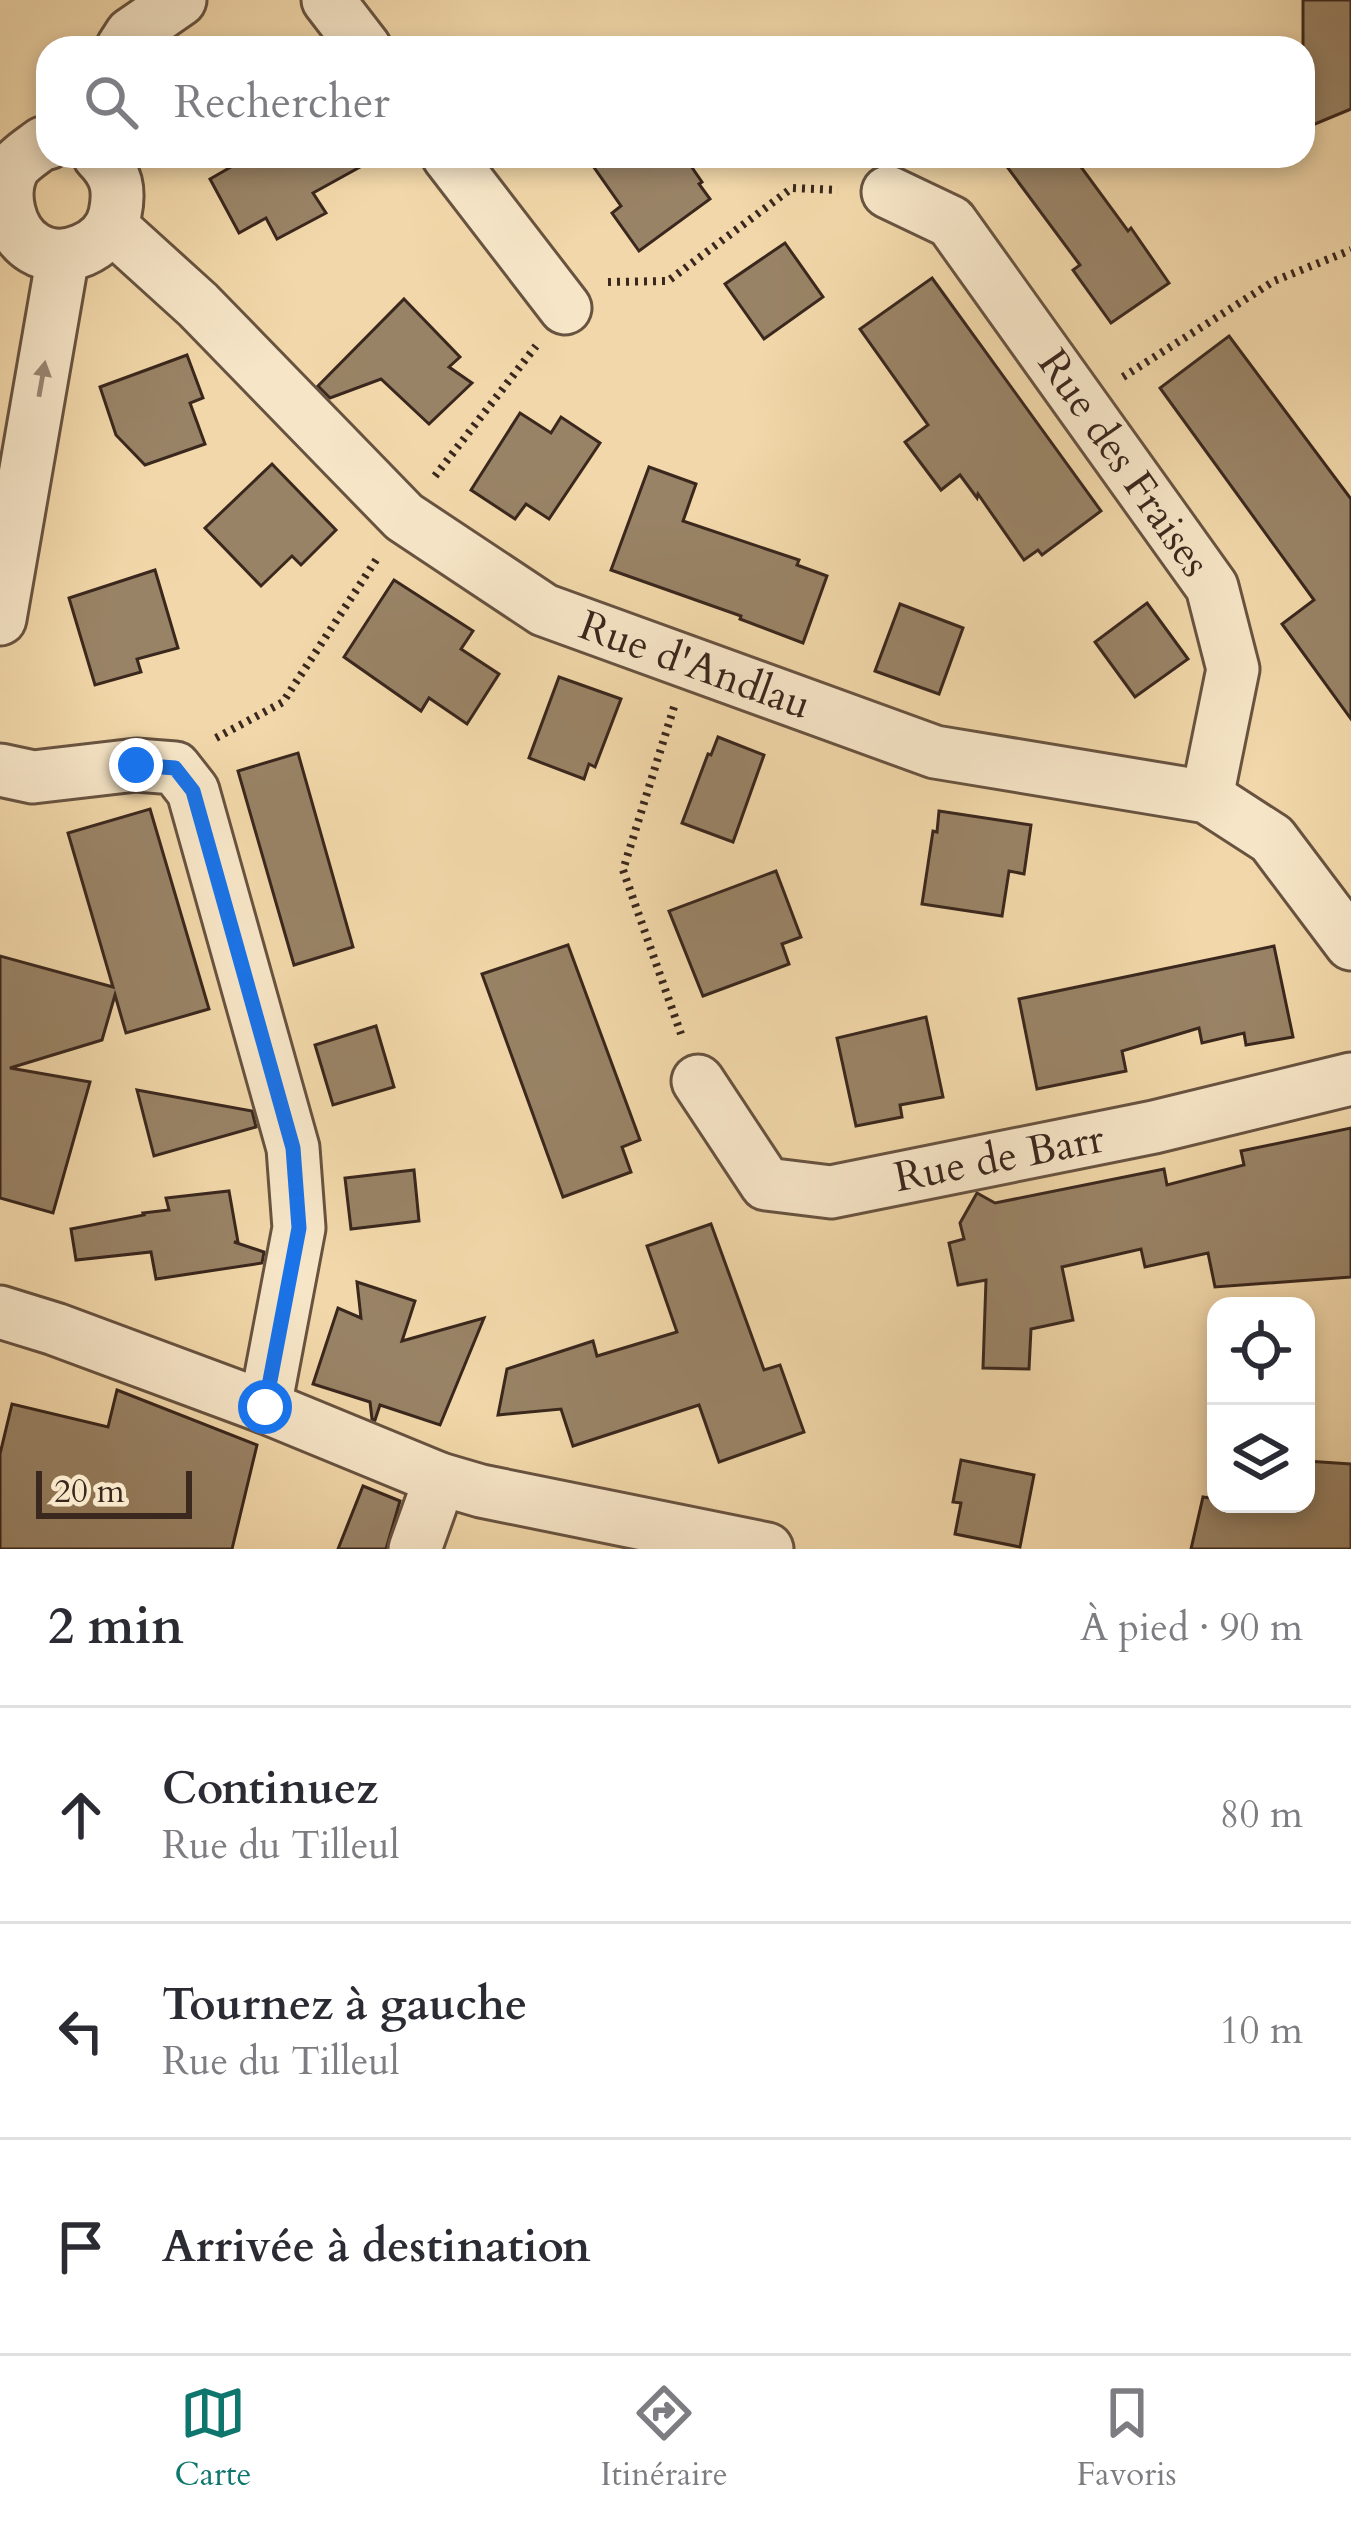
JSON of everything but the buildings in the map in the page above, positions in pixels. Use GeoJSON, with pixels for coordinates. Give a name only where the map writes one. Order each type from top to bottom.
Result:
{"type":"FeatureCollection","features":[{"type":"Feature","properties":{"kind":"street"},"geometry":{"type":"LineString","coordinates":[[130,36],[180,0]]}},
{"type":"Feature","properties":{"kind":"street"},"geometry":{"type":"LineString","coordinates":[[175,36],[199,0]]}},
{"type":"Feature","properties":{"kind":"street"},"geometry":{"type":"LineString","coordinates":[[328,0],[356,36]]}},
{"type":"Feature","properties":{"kind":"street"},"geometry":{"type":"LineString","coordinates":[[36,148],[15,165],[2,192],[11,225],[34,249],[63,256],[96,244],[112,227],[119,192],[112,168]]}},
{"type":"Feature","properties":{"kind":"street"},"geometry":{"type":"LineString","coordinates":[[457,168],[566,308]]}},
{"type":"Feature","properties":{"kind":"street","name":"Rue des Fraises"},"geometry":{"type":"LineString","coordinates":[[887,192],[951,222],[1212,587],[1233,669],[1207,796]]}},
{"type":"Feature","properties":{"kind":"street","name":"Rue d'Andlau"},"geometry":{"type":"LineString","coordinates":[[112,227],[198,305],[404,517],[544,610],[935,752],[1207,796],[1272,839],[1351,944]]}},
{"type":"Feature","properties":{"kind":"street"},"geometry":{"type":"LineString","coordinates":[[0,619],[63,256]]}},
{"type":"Feature","properties":{"kind":"street"},"geometry":{"type":"LineString","coordinates":[[0,770],[33,778],[136,765],[175,768],[193,791],[293,1148],[299,1228],[265,1407]]}},
{"type":"Feature","properties":{"kind":"street","name":"Rue de Barr"},"geometry":{"type":"LineString","coordinates":[[698,1081],[766,1184],[831,1192],[1154,1127],[1351,1079]]}},
{"type":"Feature","properties":{"kind":"street"},"geometry":{"type":"LineString","coordinates":[[0,1312],[481,1491],[767,1549]]}},
{"type":"Feature","properties":{"kind":"street"},"geometry":{"type":"LineString","coordinates":[[415,1549],[440,1478]]}},
{"type":"Feature","properties":{"kind":"path"},"geometry":{"type":"LineString","coordinates":[[175,768],[218,737],[283,702],[404,517],[566,308],[600,283],[668,281],[792,188],[887,192]]}},
{"type":"Feature","properties":{"kind":"path"},"geometry":{"type":"LineString","coordinates":[[1082,404],[1274,281],[1351,250]]}},
{"type":"Feature","properties":{"kind":"path"},"geometry":{"type":"LineString","coordinates":[[688,663],[622,870],[698,1081]]}},
{"type":"Feature","properties":{"kind":"route"},"geometry":{"type":"LineString","coordinates":[[136,765],[175,768],[193,791],[293,1148],[299,1228],[265,1407]]}}]}
